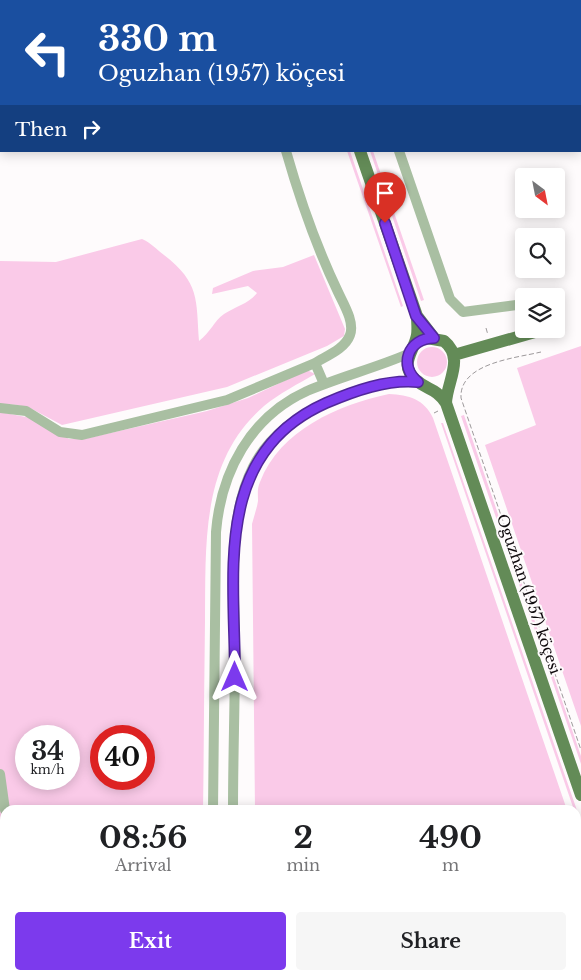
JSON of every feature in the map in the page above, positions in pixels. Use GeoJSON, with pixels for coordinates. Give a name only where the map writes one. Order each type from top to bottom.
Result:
{"type":"FeatureCollection","features":[{"type":"Feature","properties":{"kind":"main road","name":"Oguzhan (1957) köçesi"},"geometry":{"type":"LineString","coordinates":[[360,152],[416,316],[418,334],[411,349],[408,370],[423,384],[437,392],[446,403],[581,795]]}},
{"type":"Feature","properties":{"kind":"main road","name":"Oguzhan (1957) köçesi"},"geometry":{"type":"LineString","coordinates":[[416,316],[434,338],[448,344],[454,355]]}},
{"type":"Feature","properties":{"kind":"main road"},"geometry":{"type":"LineString","coordinates":[[446,403],[454,355],[515,337]]}},
{"type":"Feature","properties":{"kind":"main road"},"geometry":{"type":"LineString","coordinates":[[411,349],[423,339],[434,338]]}},
{"type":"Feature","properties":{"kind":"main road"},"geometry":{"type":"LineString","coordinates":[[423,384],[444,382],[452,375]]}},
{"type":"Feature","properties":{"kind":"street"},"geometry":{"type":"LineString","coordinates":[[0,408],[26,411],[60,432],[82,435],[227,400],[315,363],[346,342],[351,334],[351,327],[343,303],[312,232],[286,152]]}},
{"type":"Feature","properties":{"kind":"street"},"geometry":{"type":"LineString","coordinates":[[399,152],[445,288],[454,304],[463,312],[515,305]]}},
{"type":"Feature","properties":{"kind":"street"},"geometry":{"type":"LineString","coordinates":[[214,805],[214,576],[216,523],[223,490],[236,458],[259,425],[290,401],[324,384],[382,365],[411,349]]}},
{"type":"Feature","properties":{"kind":"street"},"geometry":{"type":"LineString","coordinates":[[315,363],[324,384]]}},
{"type":"Feature","properties":{"kind":"street"},"geometry":{"type":"LineString","coordinates":[[233,805],[234,566],[240,505],[250,474],[262,452],[278,433],[314,408],[341,396],[370,388],[396,383],[423,384]]}},
{"type":"Feature","properties":{"kind":"street"},"geometry":{"type":"LineString","coordinates":[[0,774],[4,805]]}},
{"type":"Feature","properties":{"kind":"path"},"geometry":{"type":"LineString","coordinates":[[541,352],[492,364],[477,370],[466,381],[461,398],[581,750]]}},
{"type":"Feature","properties":{"kind":"shaded area"},"geometry":{"type":"Polygon","coordinates":[[[347,152],[350,152],[403,306],[401,307],[347,152]]]}},
{"type":"Feature","properties":{"kind":"shaded area"},"geometry":{"type":"Polygon","coordinates":[[[370,152],[373,152],[424,300],[421,301],[370,152]]]}},
{"type":"Feature","properties":{"kind":"shaded area"},"geometry":{"type":"Polygon","coordinates":[[[142,239],[176,265],[190,283],[196,303],[199,341],[220,317],[250,300],[257,293],[248,286],[212,294],[213,288],[253,271],[283,267],[314,255],[345,329],[344,336],[327,346],[227,387],[62,425],[32,409],[18,405],[0,404],[0,261],[56,262],[142,239]]]}},
{"type":"Feature","properties":{"kind":"shaded area"},"geometry":{"type":"Polygon","coordinates":[[[581,346],[581,726],[485,445],[536,425],[517,368],[581,346]]]}},
{"type":"Feature","properties":{"kind":"shaded area"},"geometry":{"type":"Polygon","coordinates":[[[432,347],[443,351],[447,362],[443,373],[432,377],[421,373],[417,362],[421,351],[432,347]]]}},
{"type":"Feature","properties":{"kind":"shaded area"},"geometry":{"type":"Polygon","coordinates":[[[307,370],[315,374],[270,401],[243,428],[228,452],[217,478],[207,534],[203,805],[0,805],[0,412],[31,418],[69,439],[84,439],[207,411],[248,398],[307,370]]]}},
{"type":"Feature","properties":{"kind":"shaded area"},"geometry":{"type":"Polygon","coordinates":[[[389,394],[409,397],[425,406],[433,418],[565,805],[255,805],[252,524],[258,504],[259,485],[269,464],[281,448],[296,434],[331,413],[389,394]]]}},
{"type":"Feature","properties":{"kind":"shaded area"},"geometry":{"type":"Polygon","coordinates":[[[464,415],[581,756],[581,764],[461,416],[464,415]]]}},
{"type":"Feature","properties":{"kind":"shaded area"},"geometry":{"type":"Polygon","coordinates":[[[441,423],[443,423],[575,805],[572,805],[441,423]]]}},
{"type":"Feature","properties":{"kind":"route"},"geometry":{"type":"LineString","coordinates":[[235,677],[234,566],[236,534],[241,499],[254,465],[278,433],[314,408],[341,396],[370,388],[388,384],[418,382],[410,375],[408,370],[408,354],[418,341],[434,338],[416,316],[385,223]]}}]}
